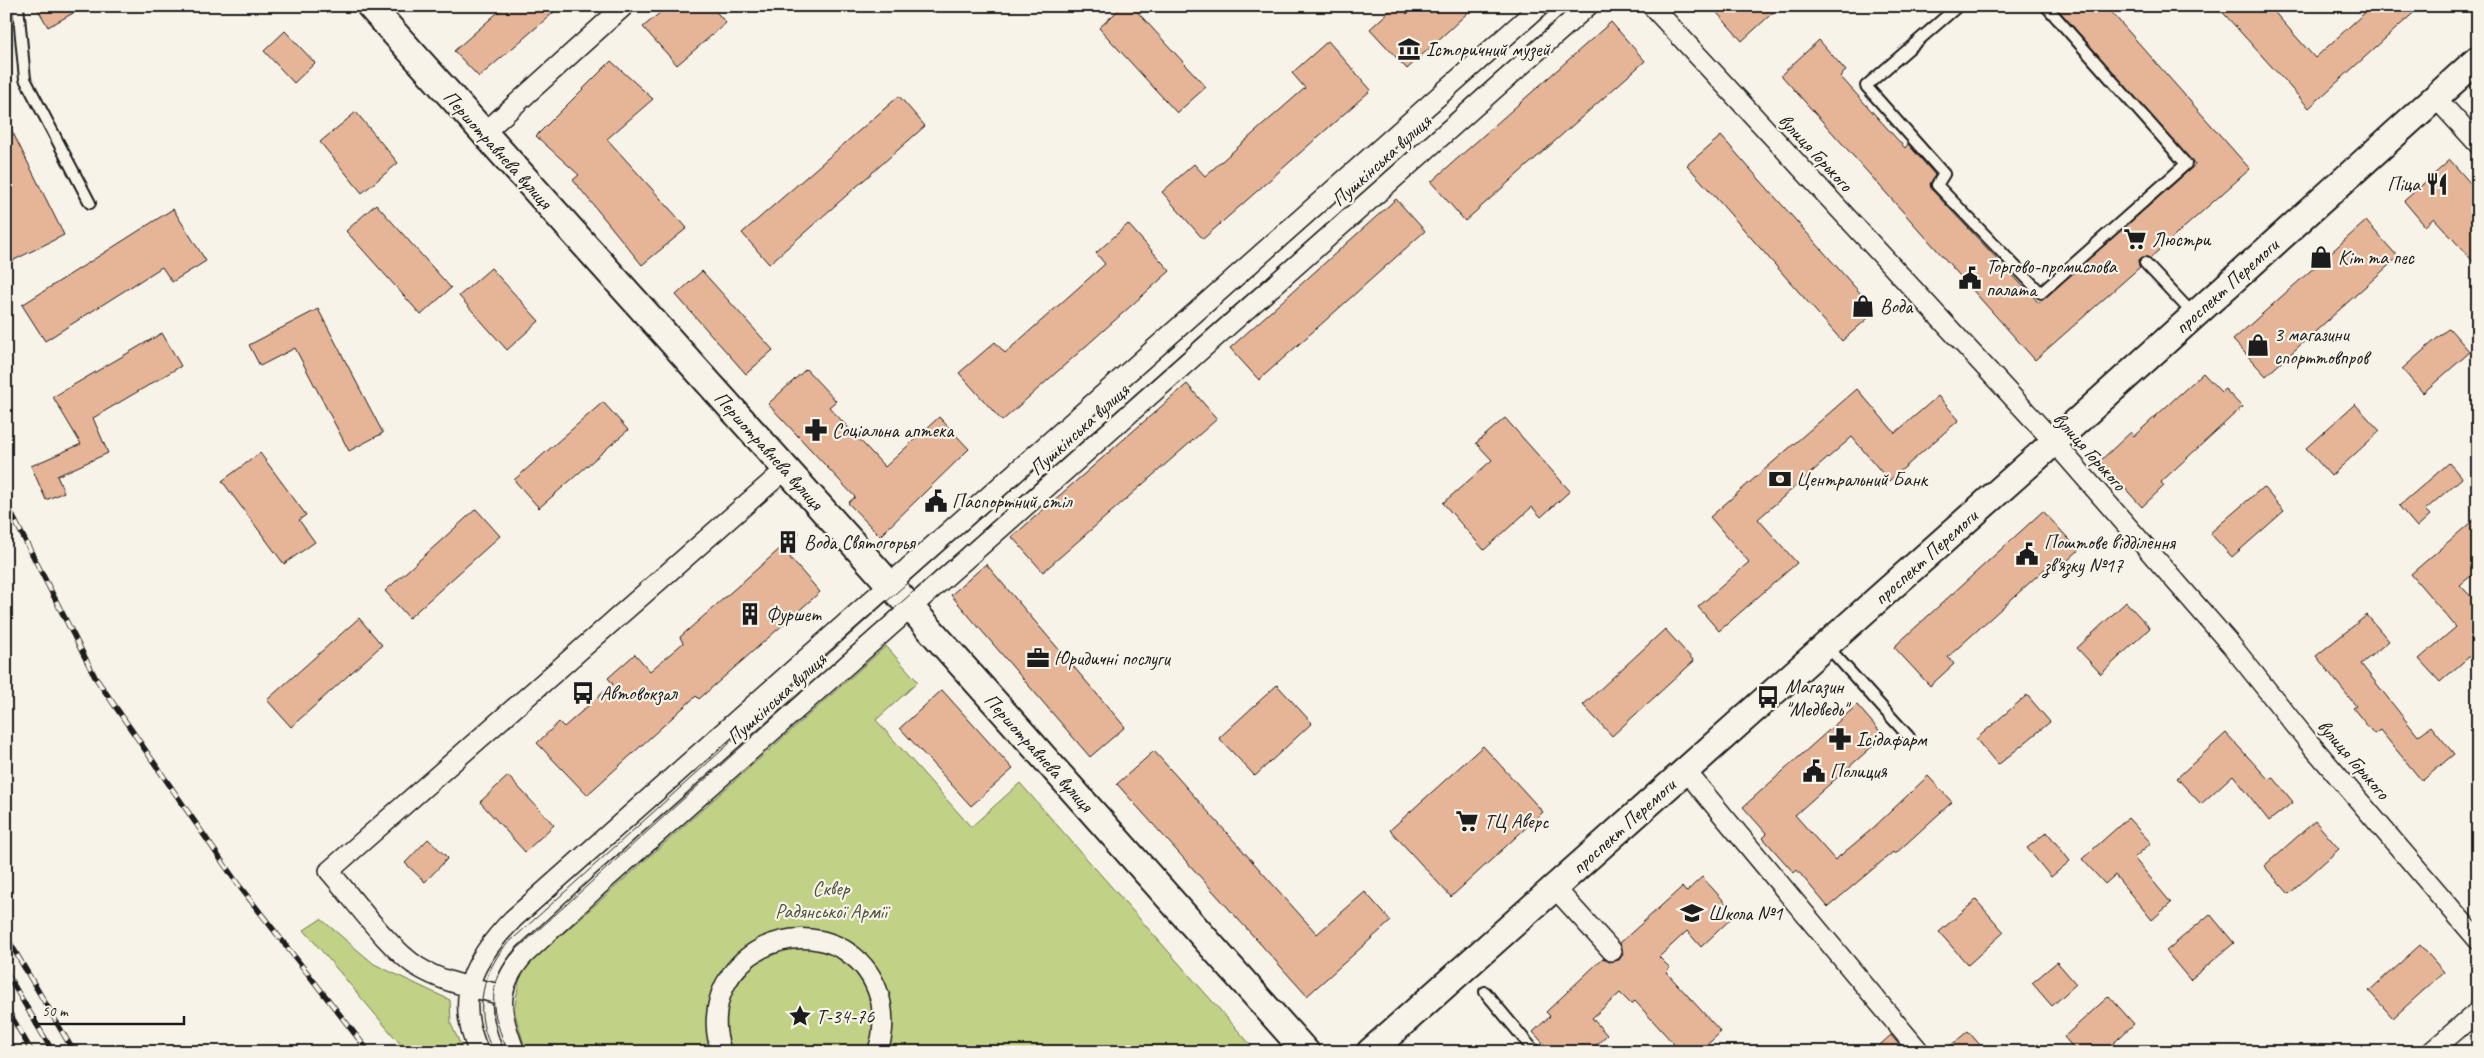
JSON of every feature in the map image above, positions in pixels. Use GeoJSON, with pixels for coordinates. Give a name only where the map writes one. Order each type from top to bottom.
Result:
{"type":"FeatureCollection","features":[{"type":"Feature","properties":{"kind":"main road","name":"Першотравнева вулиця"},"geometry":{"type":"LineString","coordinates":[[370,6],[911,608],[1306,1052]]}},
{"type":"Feature","properties":{"kind":"main road","name":"проспект Перемоги"},"geometry":{"type":"LineString","coordinates":[[1370,1052],[2054,442],[2478,59]]}},
{"type":"Feature","properties":{"kind":"street"},"geometry":{"type":"LineString","coordinates":[[484,133],[624,6]]}},
{"type":"Feature","properties":{"kind":"street","name":"Пушкінська вулиця"},"geometry":{"type":"LineString","coordinates":[[468,988],[478,963],[490,943],[513,919],[1540,6]]}},
{"type":"Feature","properties":{"kind":"street","name":"Пушкінська вулиця"},"geometry":{"type":"LineString","coordinates":[[502,995],[510,974],[524,955],[597,887],[1588,6]]}},
{"type":"Feature","properties":{"kind":"street","name":"вулиця Горького"},"geometry":{"type":"LineString","coordinates":[[1652,6],[2054,442],[2231,645],[2307,740],[2477,938]]}},
{"type":"Feature","properties":{"kind":"street"},"geometry":{"type":"LineString","coordinates":[[2435,97],[2478,144]]}},
{"type":"Feature","properties":{"kind":"street"},"geometry":{"type":"LineString","coordinates":[[515,1052],[504,1023],[502,995],[468,988],[432,974],[401,954],[329,870],[786,469]]}},
{"type":"Feature","properties":{"kind":"street"},"geometry":{"type":"LineString","coordinates":[[1685,770],[1920,1052]]}},
{"type":"Feature","properties":{"kind":"street"},"geometry":{"type":"LineString","coordinates":[[1554,888],[1612,951]]}},
{"type":"Feature","properties":{"kind":"street"},"geometry":{"type":"LineString","coordinates":[[722,1052],[716,1030],[717,1011],[721,992],[731,974],[744,959],[760,948],[779,940],[799,938],[819,940],[838,947],[856,959],[869,974],[878,993],[883,1014],[883,1030],[877,1052]]}},
{"type":"Feature","properties":{"kind":"street"},"geometry":{"type":"LineString","coordinates":[[468,988],[468,1012],[473,1038],[479,1052]]}},
{"type":"Feature","properties":{"kind":"street"},"geometry":{"type":"LineString","coordinates":[[2431,1052],[2478,1011]]}},
{"type":"Feature","properties":{"kind":"lane"},"geometry":{"type":"LineString","coordinates":[[18,6],[24,79],[90,203]]}},
{"type":"Feature","properties":{"kind":"lane"},"geometry":{"type":"LineString","coordinates":[[1958,6],[1866,86],[1944,174],[1938,185],[2041,293],[2117,230],[2186,164],[2046,6]]}},
{"type":"Feature","properties":{"kind":"lane"},"geometry":{"type":"LineString","coordinates":[[2145,263],[2194,316]]}},
{"type":"Feature","properties":{"kind":"lane"},"geometry":{"type":"LineString","coordinates":[[1826,645],[1909,737]]}},
{"type":"Feature","properties":{"kind":"lane"},"geometry":{"type":"LineString","coordinates":[[1485,992],[1535,1052]]}},
{"type":"Feature","properties":{"kind":"green space","name":"Сквер Радянської Армії"},"geometry":{"type":"Polygon","coordinates":[[[886,646],[918,682],[876,720],[971,827],[1020,783],[1257,1052],[526,1052],[514,1010],[521,971],[886,646]]]}},
{"type":"Feature","properties":{"kind":"green space"},"geometry":{"type":"Polygon","coordinates":[[[321,919],[374,964],[450,1000],[451,1024],[464,1052],[407,1052],[304,930],[321,919]]]}},
{"type":"Feature","properties":{"kind":"building"},"geometry":{"type":"Polygon","coordinates":[[[36,6],[86,6],[48,27],[36,6]]]}},
{"type":"Feature","properties":{"kind":"building"},"geometry":{"type":"Polygon","coordinates":[[[505,6],[561,6],[479,77],[454,51],[505,6]]]}},
{"type":"Feature","properties":{"kind":"building"},"geometry":{"type":"Polygon","coordinates":[[[668,6],[711,6],[726,23],[677,65],[643,27],[668,6]]]}},
{"type":"Feature","properties":{"kind":"building"},"geometry":{"type":"Polygon","coordinates":[[[1123,6],[1132,6],[1206,87],[1177,113],[1099,28],[1123,6]]]}},
{"type":"Feature","properties":{"kind":"building","name":"Історичний музей"},"geometry":{"type":"Polygon","coordinates":[[[1395,6],[1399,6],[1407,14],[1415,6],[1475,6],[1407,69],[1370,29],[1395,6]]]}},
{"type":"Feature","properties":{"kind":"building"},"geometry":{"type":"Polygon","coordinates":[[[1711,6],[1780,6],[1742,41],[1711,6]]]}},
{"type":"Feature","properties":{"kind":"building"},"geometry":{"type":"Polygon","coordinates":[[[2055,6],[2106,6],[2250,169],[2150,258],[2141,258],[2138,262],[2140,267],[2035,360],[1781,75],[1819,40],[1846,71],[1840,76],[1905,148],[1908,144],[1935,175],[1930,184],[1932,190],[2039,303],[2195,165],[2055,6]]]}},
{"type":"Feature","properties":{"kind":"building"},"geometry":{"type":"Polygon","coordinates":[[[2217,6],[2269,6],[2315,58],[2372,6],[2421,6],[2309,108],[2217,6]]]}},
{"type":"Feature","properties":{"kind":"building"},"geometry":{"type":"Polygon","coordinates":[[[1611,22],[1645,61],[1465,221],[1431,182],[1611,22]]]}},
{"type":"Feature","properties":{"kind":"building"},"geometry":{"type":"Polygon","coordinates":[[[285,31],[315,63],[294,83],[264,51],[285,31]]]}},
{"type":"Feature","properties":{"kind":"building"},"geometry":{"type":"Polygon","coordinates":[[[1328,41],[1371,90],[1203,239],[1162,192],[1194,164],[1205,176],[1305,88],[1292,73],[1328,41]]]}},
{"type":"Feature","properties":{"kind":"building"},"geometry":{"type":"Polygon","coordinates":[[[611,61],[653,99],[607,139],[687,228],[642,265],[573,180],[579,175],[536,136],[611,61]]]}},
{"type":"Feature","properties":{"kind":"building"},"geometry":{"type":"Polygon","coordinates":[[[899,96],[925,126],[769,264],[742,233],[899,96]]]}},
{"type":"Feature","properties":{"kind":"building"},"geometry":{"type":"Polygon","coordinates":[[[356,112],[398,163],[362,193],[320,142],[356,112]]]}},
{"type":"Feature","properties":{"kind":"building"},"geometry":{"type":"Polygon","coordinates":[[[6,119],[64,235],[6,264],[6,119]]]}},
{"type":"Feature","properties":{"kind":"building"},"geometry":{"type":"Polygon","coordinates":[[[1721,136],[1876,311],[1842,341],[1687,165],[1721,136]]]}},
{"type":"Feature","properties":{"kind":"building"},"geometry":{"type":"Polygon","coordinates":[[[2450,160],[2478,192],[2478,267],[2434,218],[2425,226],[2404,201],[2450,160]]]}},
{"type":"Feature","properties":{"kind":"building"},"geometry":{"type":"Polygon","coordinates":[[[1396,199],[1425,231],[1259,380],[1230,348],[1396,199]]]}},
{"type":"Feature","properties":{"kind":"building"},"geometry":{"type":"Polygon","coordinates":[[[376,204],[451,288],[421,315],[346,231],[376,204]]]}},
{"type":"Feature","properties":{"kind":"building"},"geometry":{"type":"Polygon","coordinates":[[[173,209],[206,261],[172,282],[162,267],[45,341],[22,305],[173,209]]]}},
{"type":"Feature","properties":{"kind":"building"},"geometry":{"type":"Polygon","coordinates":[[[2366,221],[2398,257],[2266,376],[2233,340],[2366,221]]]}},
{"type":"Feature","properties":{"kind":"building"},"geometry":{"type":"Polygon","coordinates":[[[1128,224],[1170,271],[1002,421],[959,373],[995,342],[1005,353],[1105,264],[1096,253],[1128,224]]]}},
{"type":"Feature","properties":{"kind":"building"},"geometry":{"type":"Polygon","coordinates":[[[491,268],[539,321],[507,350],[459,296],[491,268]]]}},
{"type":"Feature","properties":{"kind":"building"},"geometry":{"type":"Polygon","coordinates":[[[702,271],[773,350],[746,374],[676,295],[702,271]]]}},
{"type":"Feature","properties":{"kind":"building"},"geometry":{"type":"Polygon","coordinates":[[[318,309],[383,433],[349,451],[295,348],[260,366],[249,345],[318,309]]]}},
{"type":"Feature","properties":{"kind":"building"},"geometry":{"type":"Polygon","coordinates":[[[2449,328],[2470,352],[2423,393],[2402,369],[2449,328]]]}},
{"type":"Feature","properties":{"kind":"building"},"geometry":{"type":"Polygon","coordinates":[[[162,333],[181,366],[93,418],[108,453],[57,476],[64,492],[46,500],[31,466],[81,444],[53,397],[162,333]]]}},
{"type":"Feature","properties":{"kind":"building"},"geometry":{"type":"Polygon","coordinates":[[[806,369],[836,401],[829,407],[885,467],[939,417],[969,449],[880,536],[848,503],[855,497],[768,404],[806,369]]]}},
{"type":"Feature","properties":{"kind":"building"},"geometry":{"type":"Polygon","coordinates":[[[2203,373],[2221,392],[2225,389],[2242,407],[2161,482],[2164,486],[2142,507],[2100,461],[2131,432],[2134,436],[2203,373]]]}},
{"type":"Feature","properties":{"kind":"building"},"geometry":{"type":"Polygon","coordinates":[[[1187,384],[1217,419],[1043,572],[1012,537],[1187,384]]]}},
{"type":"Feature","properties":{"kind":"building"},"geometry":{"type":"Polygon","coordinates":[[[1857,389],[1895,433],[1938,396],[1959,420],[1889,481],[1852,437],[1758,519],[1797,563],[1719,631],[1698,607],[1749,562],[1710,517],[1857,389]]]}},
{"type":"Feature","properties":{"kind":"building"},"geometry":{"type":"Polygon","coordinates":[[[603,402],[628,430],[539,508],[514,480],[603,402]]]}},
{"type":"Feature","properties":{"kind":"building"},"geometry":{"type":"Polygon","coordinates":[[[2355,404],[2380,431],[2331,476],[2306,448],[2355,404]]]}},
{"type":"Feature","properties":{"kind":"building"},"geometry":{"type":"Polygon","coordinates":[[[1505,418],[1570,491],[1541,517],[1532,507],[1484,550],[1443,503],[1492,460],[1476,443],[1505,418]]]}},
{"type":"Feature","properties":{"kind":"building"},"geometry":{"type":"Polygon","coordinates":[[[260,453],[306,515],[299,520],[315,542],[284,564],[222,481],[260,453]]]}},
{"type":"Feature","properties":{"kind":"building"},"geometry":{"type":"Polygon","coordinates":[[[2449,463],[2462,478],[2425,510],[2430,515],[2417,527],[2399,506],[2449,463]]]}},
{"type":"Feature","properties":{"kind":"building"},"geometry":{"type":"Polygon","coordinates":[[[2263,487],[2284,511],[2232,557],[2210,533],[2263,487]]]}},
{"type":"Feature","properties":{"kind":"building"},"geometry":{"type":"Polygon","coordinates":[[[476,509],[500,536],[409,618],[385,591],[476,509]]]}},
{"type":"Feature","properties":{"kind":"building"},"geometry":{"type":"Polygon","coordinates":[[[2043,511],[2079,550],[2055,572],[2049,565],[1948,657],[1954,664],[1930,686],[1894,647],[2043,511]]]}},
{"type":"Feature","properties":{"kind":"building"},"geometry":{"type":"Polygon","coordinates":[[[2478,516],[2478,570],[2460,585],[2478,604],[2478,649],[2440,682],[2419,659],[2456,627],[2411,574],[2478,516]]]}},
{"type":"Feature","properties":{"kind":"building"},"geometry":{"type":"Polygon","coordinates":[[[799,532],[790,558],[820,592],[699,699],[696,696],[587,795],[537,743],[559,722],[564,727],[613,684],[608,678],[635,654],[650,671],[683,643],[680,637],[799,532]]]}},
{"type":"Feature","properties":{"kind":"building"},"geometry":{"type":"Polygon","coordinates":[[[986,564],[1125,727],[1090,757],[951,595],[986,564]]]}},
{"type":"Feature","properties":{"kind":"building"},"geometry":{"type":"Polygon","coordinates":[[[2126,602],[2150,628],[2101,674],[2077,648],[2126,602]]]}},
{"type":"Feature","properties":{"kind":"building"},"geometry":{"type":"Polygon","coordinates":[[[2367,615],[2389,641],[2361,664],[2418,736],[2431,726],[2454,754],[2422,781],[2380,730],[2374,734],[2353,708],[2356,706],[2316,656],[2367,615]]]}},
{"type":"Feature","properties":{"kind":"building"},"geometry":{"type":"Polygon","coordinates":[[[359,618],[382,645],[291,727],[267,700],[359,618]]]}},
{"type":"Feature","properties":{"kind":"building"},"geometry":{"type":"Polygon","coordinates":[[[1665,629],[1694,661],[1612,736],[1583,705],[1665,629]]]}},
{"type":"Feature","properties":{"kind":"building"},"geometry":{"type":"Polygon","coordinates":[[[1277,685],[1312,723],[1255,776],[1219,738],[1277,685]]]}},
{"type":"Feature","properties":{"kind":"building"},"geometry":{"type":"Polygon","coordinates":[[[942,690],[1013,769],[971,806],[900,728],[942,690]]]}},
{"type":"Feature","properties":{"kind":"building"},"geometry":{"type":"Polygon","coordinates":[[[2027,695],[2050,722],[1998,765],[1976,739],[2027,695]]]}},
{"type":"Feature","properties":{"kind":"building"},"geometry":{"type":"Polygon","coordinates":[[[1857,705],[1884,736],[1795,815],[1835,860],[1872,829],[1928,776],[1952,802],[1895,854],[1893,852],[1828,907],[1797,870],[1794,873],[1763,838],[1767,834],[1743,807],[1857,705]]]}},
{"type":"Feature","properties":{"kind":"building"},"geometry":{"type":"Polygon","coordinates":[[[2226,733],[2269,780],[2273,777],[2293,802],[2269,821],[2233,775],[2201,804],[2177,778],[2226,733]]]}},
{"type":"Feature","properties":{"kind":"building","name":"ТЦ Аверс"},"geometry":{"type":"Polygon","coordinates":[[[1483,746],[1543,812],[1451,897],[1390,830],[1483,746]]]}},
{"type":"Feature","properties":{"kind":"building"},"geometry":{"type":"Polygon","coordinates":[[[1154,751],[1317,934],[1365,892],[1391,921],[1307,996],[1117,784],[1154,751]]]}},
{"type":"Feature","properties":{"kind":"building"},"geometry":{"type":"Polygon","coordinates":[[[508,776],[554,825],[525,852],[480,802],[508,776]]]}},
{"type":"Feature","properties":{"kind":"building"},"geometry":{"type":"Polygon","coordinates":[[[2128,818],[2151,843],[2134,858],[2171,903],[2152,920],[2115,875],[2105,884],[2082,859],[2128,818]]]}},
{"type":"Feature","properties":{"kind":"building"},"geometry":{"type":"Polygon","coordinates":[[[2315,821],[2339,849],[2289,894],[2264,866],[2315,821]]]}},
{"type":"Feature","properties":{"kind":"building"},"geometry":{"type":"Polygon","coordinates":[[[2047,832],[2070,861],[2051,877],[2027,848],[2047,832]]]}},
{"type":"Feature","properties":{"kind":"building"},"geometry":{"type":"Polygon","coordinates":[[[428,839],[448,858],[425,882],[405,863],[428,839]]]}},
{"type":"Feature","properties":{"kind":"building"},"geometry":{"type":"Polygon","coordinates":[[[1702,877],[1736,914],[1701,947],[1687,931],[1659,957],[1670,968],[1666,972],[1721,1032],[1699,1052],[1681,1052],[1635,1001],[1631,1004],[1620,993],[1592,1018],[1607,1035],[1589,1052],[1551,1052],[1533,1032],[1550,1016],[1546,1012],[1603,958],[1609,962],[1619,960],[1623,954],[1620,943],[1682,887],[1686,892],[1702,877]]]}},
{"type":"Feature","properties":{"kind":"building"},"geometry":{"type":"Polygon","coordinates":[[[1976,900],[2004,932],[1968,965],[1939,932],[1976,900]]]}},
{"type":"Feature","properties":{"kind":"building"},"geometry":{"type":"Polygon","coordinates":[[[2210,914],[2234,943],[2190,980],[2166,951],[2210,914]]]}},
{"type":"Feature","properties":{"kind":"building"},"geometry":{"type":"Polygon","coordinates":[[[2420,945],[2444,972],[2393,1018],[2369,991],[2420,945]]]}},
{"type":"Feature","properties":{"kind":"building"},"geometry":{"type":"Polygon","coordinates":[[[2057,962],[2076,984],[2052,1006],[2032,983],[2057,962]]]}},
{"type":"Feature","properties":{"kind":"building"},"geometry":{"type":"Polygon","coordinates":[[[2109,996],[2134,1024],[2104,1052],[2077,1052],[2064,1037],[2109,996]]]}},
{"type":"Feature","properties":{"kind":"building"},"geometry":{"type":"Polygon","coordinates":[[[1968,1031],[1986,1052],[1943,1052],[1968,1031]]]}},
{"type":"Feature","properties":{"kind":"building"},"geometry":{"type":"Polygon","coordinates":[[[1891,1035],[1905,1052],[1872,1052],[1891,1035]]]}},
{"type":"Feature","properties":{"kind":"tram line"},"geometry":{"type":"LineString","coordinates":[[494,1052],[483,1025],[482,997],[490,971],[496,958],[505,946],[896,593],[1555,6]]}},
{"type":"Feature","properties":{"kind":"tram line"},"geometry":{"type":"LineString","coordinates":[[508,1052],[498,1024],[494,999],[499,975],[516,950],[904,600],[1572,6]]}},
{"type":"Feature","properties":{"kind":"railway"},"geometry":{"type":"LineString","coordinates":[[6,503],[95,677],[237,883],[369,1052]]}},
{"type":"Feature","properties":{"kind":"railway"},"geometry":{"type":"LineString","coordinates":[[6,936],[74,1052]]}},
{"type":"Feature","properties":{"kind":"railway"},"geometry":{"type":"LineString","coordinates":[[6,972],[53,1052]]}},
{"type":"Feature","properties":{"kind":"railway"},"geometry":{"type":"LineString","coordinates":[[6,1007],[32,1052]]}},
{"type":"Feature","properties":{"kind":"place","name":"Історичний музей"},"geometry":{"type":"Point","coordinates":[1409,49]}},
{"type":"Feature","properties":{"kind":"place","name":"Піца"},"geometry":{"type":"Point","coordinates":[2437,184]}},
{"type":"Feature","properties":{"kind":"place","name":"Люстри"},"geometry":{"type":"Point","coordinates":[2135,239]}},
{"type":"Feature","properties":{"kind":"place","name":"Кіт та пес"},"geometry":{"type":"Point","coordinates":[2321,257]}},
{"type":"Feature","properties":{"kind":"place","name":"Торгово-промислова палата"},"geometry":{"type":"Point","coordinates":[1970,278]}},
{"type":"Feature","properties":{"kind":"place","name":"Вода"},"geometry":{"type":"Point","coordinates":[1863,306]}},
{"type":"Feature","properties":{"kind":"place","name":"3 магазини спорттовпров"},"geometry":{"type":"Point","coordinates":[2258,345]}},
{"type":"Feature","properties":{"kind":"place","name":"Соціальна аптека"},"geometry":{"type":"Point","coordinates":[816,430]}},
{"type":"Feature","properties":{"kind":"place","name":"Центральний Банк"},"geometry":{"type":"Point","coordinates":[1780,479]}},
{"type":"Feature","properties":{"kind":"place","name":"Паспортний стіл"},"geometry":{"type":"Point","coordinates":[936,501]}},
{"type":"Feature","properties":{"kind":"place","name":"Вода Святогорья"},"geometry":{"type":"Point","coordinates":[788,542]}},
{"type":"Feature","properties":{"kind":"place","name":"Поштове відділення зв'язку №17"},"geometry":{"type":"Point","coordinates":[2027,554]}},
{"type":"Feature","properties":{"kind":"place","name":"Фуршет"},"geometry":{"type":"Point","coordinates":[750,614]}},
{"type":"Feature","properties":{"kind":"place","name":"Юридичні послуги"},"geometry":{"type":"Point","coordinates":[1038,658]}},
{"type":"Feature","properties":{"kind":"place","name":"Автовокзал"},"geometry":{"type":"Point","coordinates":[583,693]}},
{"type":"Feature","properties":{"kind":"place","name":"Магазин \"Мєдвєдь\""},"geometry":{"type":"Point","coordinates":[1768,697]}},
{"type":"Feature","properties":{"kind":"place","name":"Ісідафарм"},"geometry":{"type":"Point","coordinates":[1840,739]}},
{"type":"Feature","properties":{"kind":"place","name":"Полиция"},"geometry":{"type":"Point","coordinates":[1814,771]}},
{"type":"Feature","properties":{"kind":"place","name":"ТЦ Аверс"},"geometry":{"type":"Point","coordinates":[1467,821]}},
{"type":"Feature","properties":{"kind":"place","name":"Школа №1"},"geometry":{"type":"Point","coordinates":[1692,913]}},
{"type":"Feature","properties":{"kind":"place","name":"Т-34-76"},"geometry":{"type":"Point","coordinates":[800,1016]}}]}
